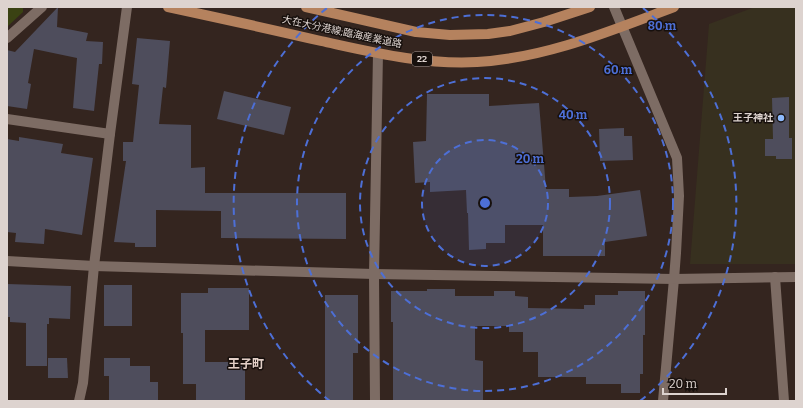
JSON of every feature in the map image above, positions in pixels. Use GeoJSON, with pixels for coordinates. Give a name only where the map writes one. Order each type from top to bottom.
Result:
{"type":"FeatureCollection","features":[{"type":"Feature","properties":{"kind":"main road","name":"大在大分港線;臨海産業道路"},"geometry":{"type":"LineString","coordinates":[[168,7],[378,53],[425,60],[453,62],[477,62],[519,57],[554,49],[591,38],[674,7]]}},
{"type":"Feature","properties":{"kind":"main road","name":"大在大分港線;臨海産業道路"},"geometry":{"type":"LineString","coordinates":[[306,7],[416,32],[450,35],[488,34],[510,31],[590,7]]}},
{"type":"Feature","properties":{"kind":"street"},"geometry":{"type":"LineString","coordinates":[[7,38],[42,7]]}},
{"type":"Feature","properties":{"kind":"street"},"geometry":{"type":"LineString","coordinates":[[79,401],[83,383],[94,266],[127,7]]}},
{"type":"Feature","properties":{"kind":"street"},"geometry":{"type":"LineString","coordinates":[[614,7],[677,158],[679,196],[674,279],[663,401]]}},
{"type":"Feature","properties":{"kind":"street"},"geometry":{"type":"LineString","coordinates":[[375,401],[374,274],[378,53]]}},
{"type":"Feature","properties":{"kind":"street"},"geometry":{"type":"LineString","coordinates":[[7,119],[110,134]]}},
{"type":"Feature","properties":{"kind":"street"},"geometry":{"type":"LineString","coordinates":[[7,261],[94,266],[374,274],[674,279],[796,277]]}},
{"type":"Feature","properties":{"kind":"street"},"geometry":{"type":"LineString","coordinates":[[775,277],[784,401]]}},
{"type":"Feature","properties":{"kind":"shaded area"},"geometry":{"type":"Polygon","coordinates":[[[755,7],[796,7],[796,264],[690,264],[709,24],[755,7]]]}},
{"type":"Feature","properties":{"kind":"green space"},"geometry":{"type":"Polygon","coordinates":[[[7,7],[23,7],[23,12],[7,27],[7,7]]]}},
{"type":"Feature","properties":{"kind":"building"},"geometry":{"type":"Polygon","coordinates":[[[58,7],[57,27],[88,33],[86,41],[103,42],[102,64],[99,64],[94,111],[73,108],[77,58],[34,49],[28,83],[31,84],[27,109],[7,106],[7,50],[15,52],[58,7]]]}},
{"type":"Feature","properties":{"kind":"building"},"geometry":{"type":"Polygon","coordinates":[[[137,38],[170,41],[166,88],[163,87],[159,124],[191,125],[191,168],[205,167],[205,193],[346,193],[346,239],[221,238],[221,211],[156,210],[156,247],[135,247],[135,243],[114,242],[126,161],[123,161],[123,142],[133,142],[139,85],[132,84],[137,38]]]}},
{"type":"Feature","properties":{"kind":"building"},"geometry":{"type":"Polygon","coordinates":[[[224,91],[291,107],[284,135],[217,119],[224,91]]]}},
{"type":"Feature","properties":{"kind":"building"},"geometry":{"type":"Polygon","coordinates":[[[427,94],[489,94],[489,106],[539,103],[546,189],[569,189],[569,197],[597,196],[640,190],[647,236],[605,242],[605,256],[543,256],[543,225],[505,225],[505,243],[486,243],[486,249],[469,250],[466,190],[430,192],[430,182],[415,183],[413,142],[426,141],[427,94]]]}},
{"type":"Feature","properties":{"kind":"building","name":"王子神社"},"geometry":{"type":"Polygon","coordinates":[[[789,97],[789,138],[792,138],[792,159],[776,159],[776,156],[765,156],[765,139],[773,139],[772,98],[789,97]]]}},
{"type":"Feature","properties":{"kind":"building"},"geometry":{"type":"Polygon","coordinates":[[[624,128],[624,136],[632,136],[633,160],[600,161],[599,129],[624,128]]]}},
{"type":"Feature","properties":{"kind":"building"},"geometry":{"type":"Polygon","coordinates":[[[19,137],[63,144],[61,153],[93,158],[82,235],[45,229],[44,244],[15,242],[16,233],[7,232],[7,139],[19,141],[19,137]]]}},
{"type":"Feature","properties":{"kind":"building"},"geometry":{"type":"Polygon","coordinates":[[[7,284],[71,286],[70,319],[49,318],[49,324],[47,324],[47,366],[26,366],[26,323],[10,322],[10,317],[7,317],[7,284]]]}},
{"type":"Feature","properties":{"kind":"building"},"geometry":{"type":"Polygon","coordinates":[[[104,285],[132,285],[132,326],[104,326],[104,285]]]}},
{"type":"Feature","properties":{"kind":"building"},"geometry":{"type":"Polygon","coordinates":[[[208,288],[249,288],[249,330],[205,330],[205,362],[245,362],[245,401],[196,401],[196,384],[183,384],[181,293],[208,293],[208,288]]]}},
{"type":"Feature","properties":{"kind":"building"},"geometry":{"type":"Polygon","coordinates":[[[427,289],[455,289],[455,296],[494,296],[494,291],[515,291],[515,296],[528,297],[528,308],[584,309],[584,305],[595,305],[595,295],[618,295],[618,291],[645,291],[645,335],[643,335],[643,374],[640,374],[640,393],[621,393],[621,384],[586,384],[586,377],[538,377],[538,352],[523,352],[523,332],[509,332],[509,326],[475,326],[475,360],[483,361],[483,401],[393,401],[393,322],[391,322],[391,291],[427,291],[427,289]]]}},
{"type":"Feature","properties":{"kind":"building"},"geometry":{"type":"Polygon","coordinates":[[[325,295],[358,295],[358,353],[353,353],[353,401],[325,401],[325,295]]]}},
{"type":"Feature","properties":{"kind":"building"},"geometry":{"type":"Polygon","coordinates":[[[48,358],[67,358],[68,378],[48,378],[48,358]]]}},
{"type":"Feature","properties":{"kind":"building"},"geometry":{"type":"Polygon","coordinates":[[[104,358],[130,358],[130,366],[150,366],[150,382],[158,382],[158,401],[109,401],[109,376],[104,376],[104,358]]]}},
{"type":"Feature","properties":{"kind":"place","name":"王子神社"},"geometry":{"type":"Point","coordinates":[781,118]}},
{"type":"Feature","properties":{"kind":"district","name":"王子町"},"geometry":{"type":"Point","coordinates":[246,364]}}]}
